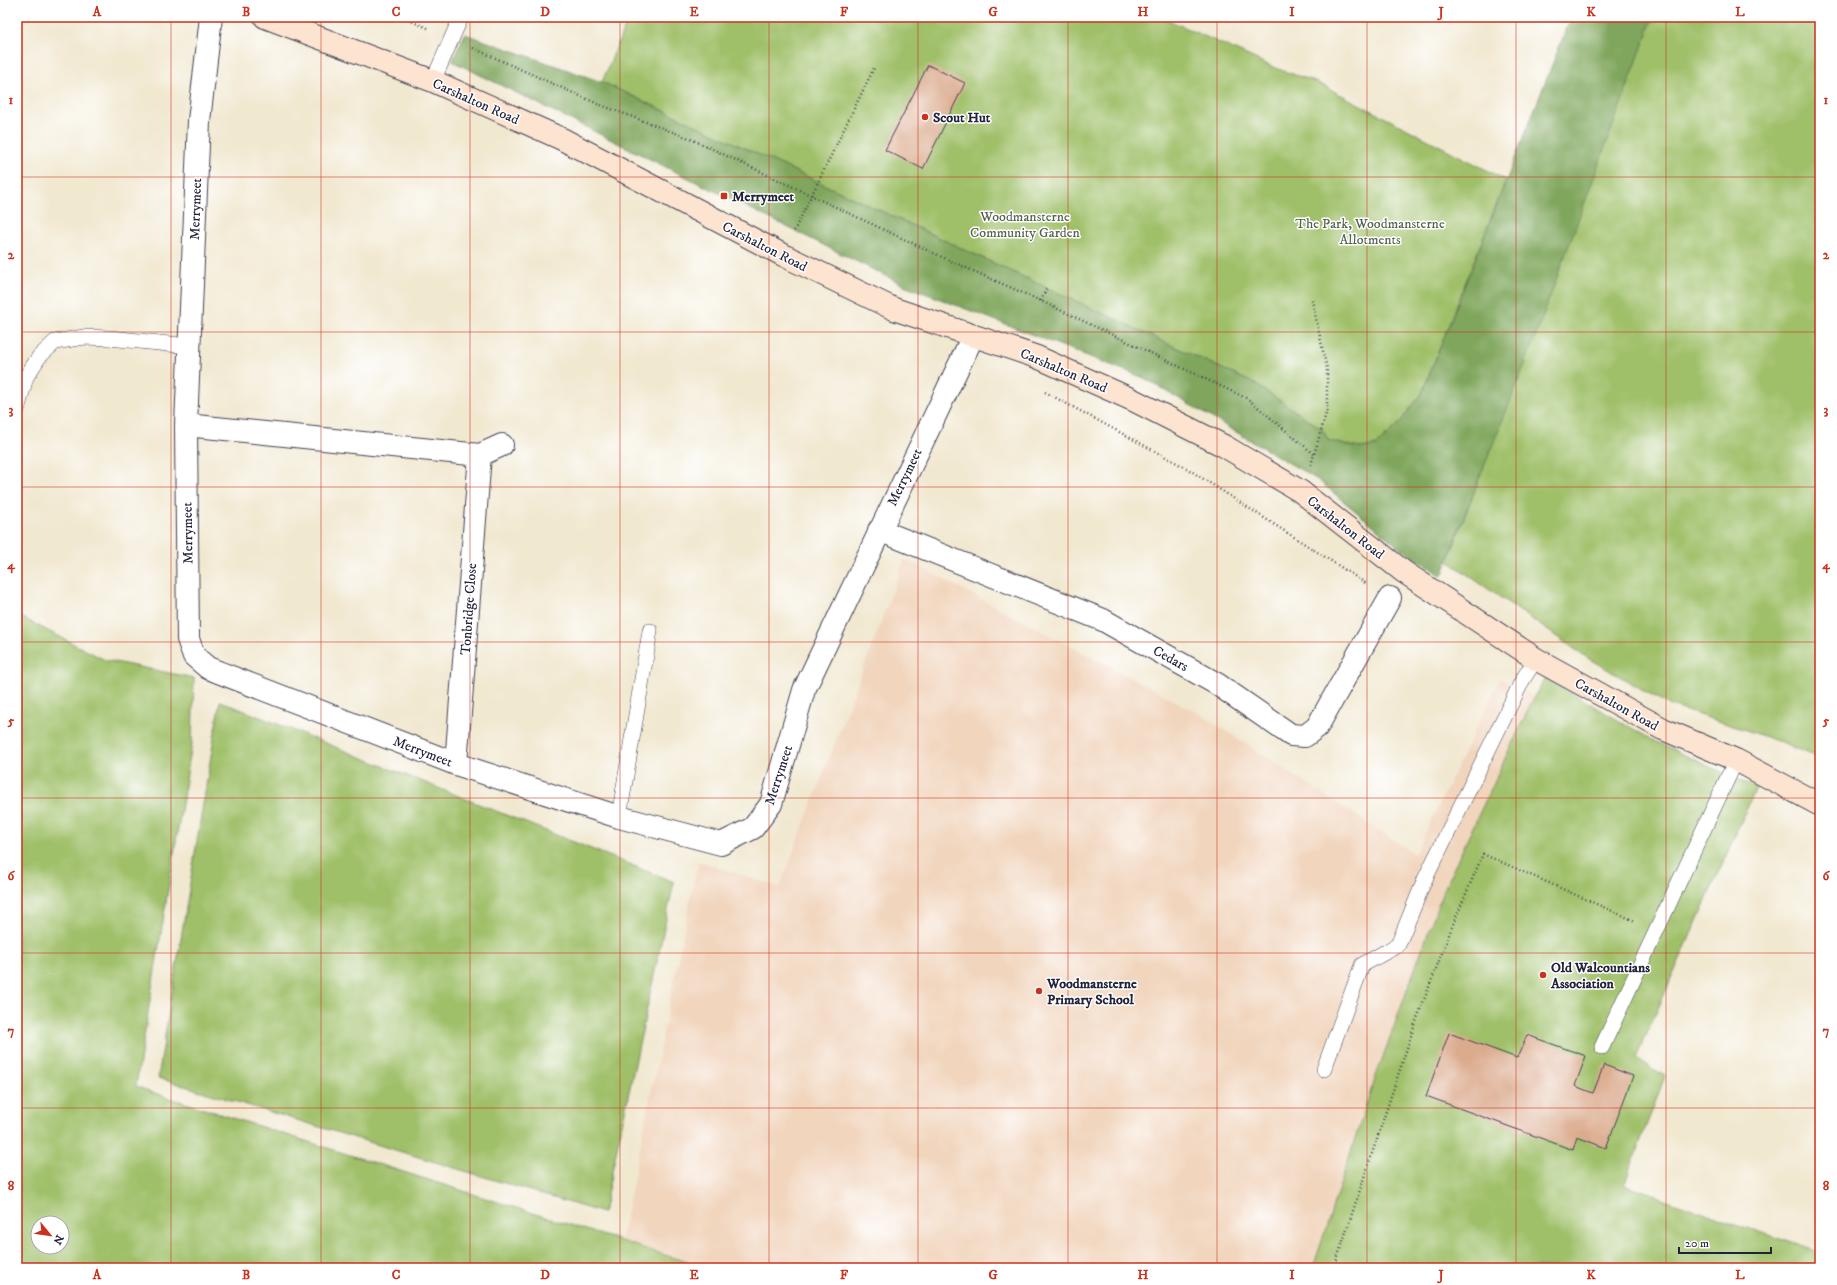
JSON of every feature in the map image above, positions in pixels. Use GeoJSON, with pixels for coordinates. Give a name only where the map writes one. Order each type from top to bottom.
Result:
{"type":"FeatureCollection","features":[{"type":"Feature","properties":{"kind":"main road","name":"Carshalton Road"},"geometry":{"type":"LineString","coordinates":[[265,17],[433,81],[562,139],[783,256],[894,308],[1037,357],[1133,400],[1224,446],[1300,491],[1404,572],[1536,659],[1663,729],[1736,760],[1820,805]]}},
{"type":"Feature","properties":{"kind":"street","name":"Merrymeet"},"geometry":{"type":"LineString","coordinates":[[211,17],[199,121],[186,425],[188,639],[194,656],[208,668],[456,764],[620,817],[721,844],[753,828],[771,804],[804,690],[879,530],[973,336]]}},
{"type":"Feature","properties":{"kind":"street"},"geometry":{"type":"LineString","coordinates":[[186,425],[480,455],[502,445]]}},
{"type":"Feature","properties":{"kind":"street","name":"Tonbridge Close"},"geometry":{"type":"LineString","coordinates":[[456,764],[480,455]]}},
{"type":"Feature","properties":{"kind":"street","name":"Cedars"},"geometry":{"type":"LineString","coordinates":[[879,530],[1103,620],[1217,684],[1291,735],[1305,736],[1317,728],[1390,598]]}},
{"type":"Feature","properties":{"kind":"lane"},"geometry":{"type":"LineString","coordinates":[[433,81],[461,17]]}},
{"type":"Feature","properties":{"kind":"lane"},"geometry":{"type":"LineString","coordinates":[[17,410],[26,377],[39,357],[55,342],[84,337],[189,346]]}},
{"type":"Feature","properties":{"kind":"lane"},"geometry":{"type":"LineString","coordinates":[[620,817],[650,631]]}},
{"type":"Feature","properties":{"kind":"lane"},"geometry":{"type":"LineString","coordinates":[[1324,1069],[1362,965],[1398,945],[1425,879],[1523,679],[1536,659]]}},
{"type":"Feature","properties":{"kind":"lane"},"geometry":{"type":"LineString","coordinates":[[1602,1047],[1736,760]]}},
{"type":"Feature","properties":{"kind":"path"},"geometry":{"type":"LineString","coordinates":[[401,17],[452,38],[598,104],[689,138],[944,258],[1041,301],[1248,399],[1315,454],[1327,410],[1327,370],[1312,300]]}},
{"type":"Feature","properties":{"kind":"path"},"geometry":{"type":"LineString","coordinates":[[783,256],[874,68]]}},
{"type":"Feature","properties":{"kind":"path"},"geometry":{"type":"LineString","coordinates":[[1041,301],[1047,287]]}},
{"type":"Feature","properties":{"kind":"path"},"geometry":{"type":"LineString","coordinates":[[1042,391],[1188,469],[1390,598]]}},
{"type":"Feature","properties":{"kind":"path"},"geometry":{"type":"LineString","coordinates":[[1334,1268],[1417,1018],[1454,922],[1483,854],[1656,930]]}},
{"type":"Feature","properties":{"kind":"shaded area","name":"Woodmansterne Primary School"},"geometry":{"type":"Polygon","coordinates":[[[905,559],[1200,714],[1415,854],[1500,679],[1534,697],[1443,892],[1371,1090],[1313,1268],[706,1268],[621,1241],[698,861],[780,887],[905,559]]]}},
{"type":"Feature","properties":{"kind":"green space"},"geometry":{"type":"Polygon","coordinates":[[[629,17],[1162,17],[1275,68],[1318,83],[1506,180],[1422,393],[1398,425],[1375,446],[1360,448],[1329,441],[1322,429],[1255,384],[602,82],[629,17]]]}},
{"type":"Feature","properties":{"kind":"green space"},"geometry":{"type":"Polygon","coordinates":[[[1571,17],[1653,17],[1527,359],[1442,576],[1400,548],[1318,480],[1144,378],[904,285],[452,61],[465,34],[602,82],[1255,384],[1322,429],[1329,441],[1360,448],[1375,446],[1398,425],[1422,393],[1571,17]]]}},
{"type":"Feature","properties":{"kind":"green space"},"geometry":{"type":"Polygon","coordinates":[[[1652,17],[1820,17],[1820,758],[1755,733],[1671,706],[1586,657],[1448,561],[1652,17]]]}},
{"type":"Feature","properties":{"kind":"green space"},"geometry":{"type":"Polygon","coordinates":[[[17,615],[105,660],[194,678],[192,743],[136,1086],[706,1268],[17,1268],[17,615]]]}},
{"type":"Feature","properties":{"kind":"green space","name":"Old Walcountians Association"},"geometry":{"type":"Polygon","coordinates":[[[1545,678],[1656,742],[1756,788],[1636,1058],[1665,1076],[1624,1185],[1820,1253],[1820,1268],[1313,1268],[1371,1090],[1443,891],[1534,697],[1545,678]]]}},
{"type":"Feature","properties":{"kind":"green space"},"geometry":{"type":"Polygon","coordinates":[[[220,701],[674,882],[603,1213],[158,1078],[220,701]]]}},
{"type":"Feature","properties":{"kind":"building","name":"Scout Hut"},"geometry":{"type":"Polygon","coordinates":[[[928,65],[965,83],[923,169],[885,150],[928,65]]]}},
{"type":"Feature","properties":{"kind":"building"},"geometry":{"type":"Polygon","coordinates":[[[1449,1033],[1517,1058],[1527,1035],[1586,1056],[1575,1086],[1593,1093],[1604,1065],[1633,1076],[1606,1148],[1577,1137],[1573,1150],[1426,1096],[1449,1033]]]}},
{"type":"Feature","properties":{"kind":"place","name":"Scout Hut"},"geometry":{"type":"Point","coordinates":[925,117]}},
{"type":"Feature","properties":{"kind":"place","name":"Merrymeet"},"geometry":{"type":"Point","coordinates":[724,196]}},
{"type":"Feature","properties":{"kind":"place","name":"Old Walcountians Association"},"geometry":{"type":"Point","coordinates":[1543,975]}},
{"type":"Feature","properties":{"kind":"place","name":"Woodmansterne Primary School"},"geometry":{"type":"Point","coordinates":[1039,991]}},
{"type":"Feature","properties":{"kind":"park label","name":"Woodmansterne Community Garden"},"geometry":{"type":"Point","coordinates":[1025,224]}},
{"type":"Feature","properties":{"kind":"park label","name":"The Park, Woodmansterne Allotments"},"geometry":{"type":"Point","coordinates":[1370,232]}}]}
